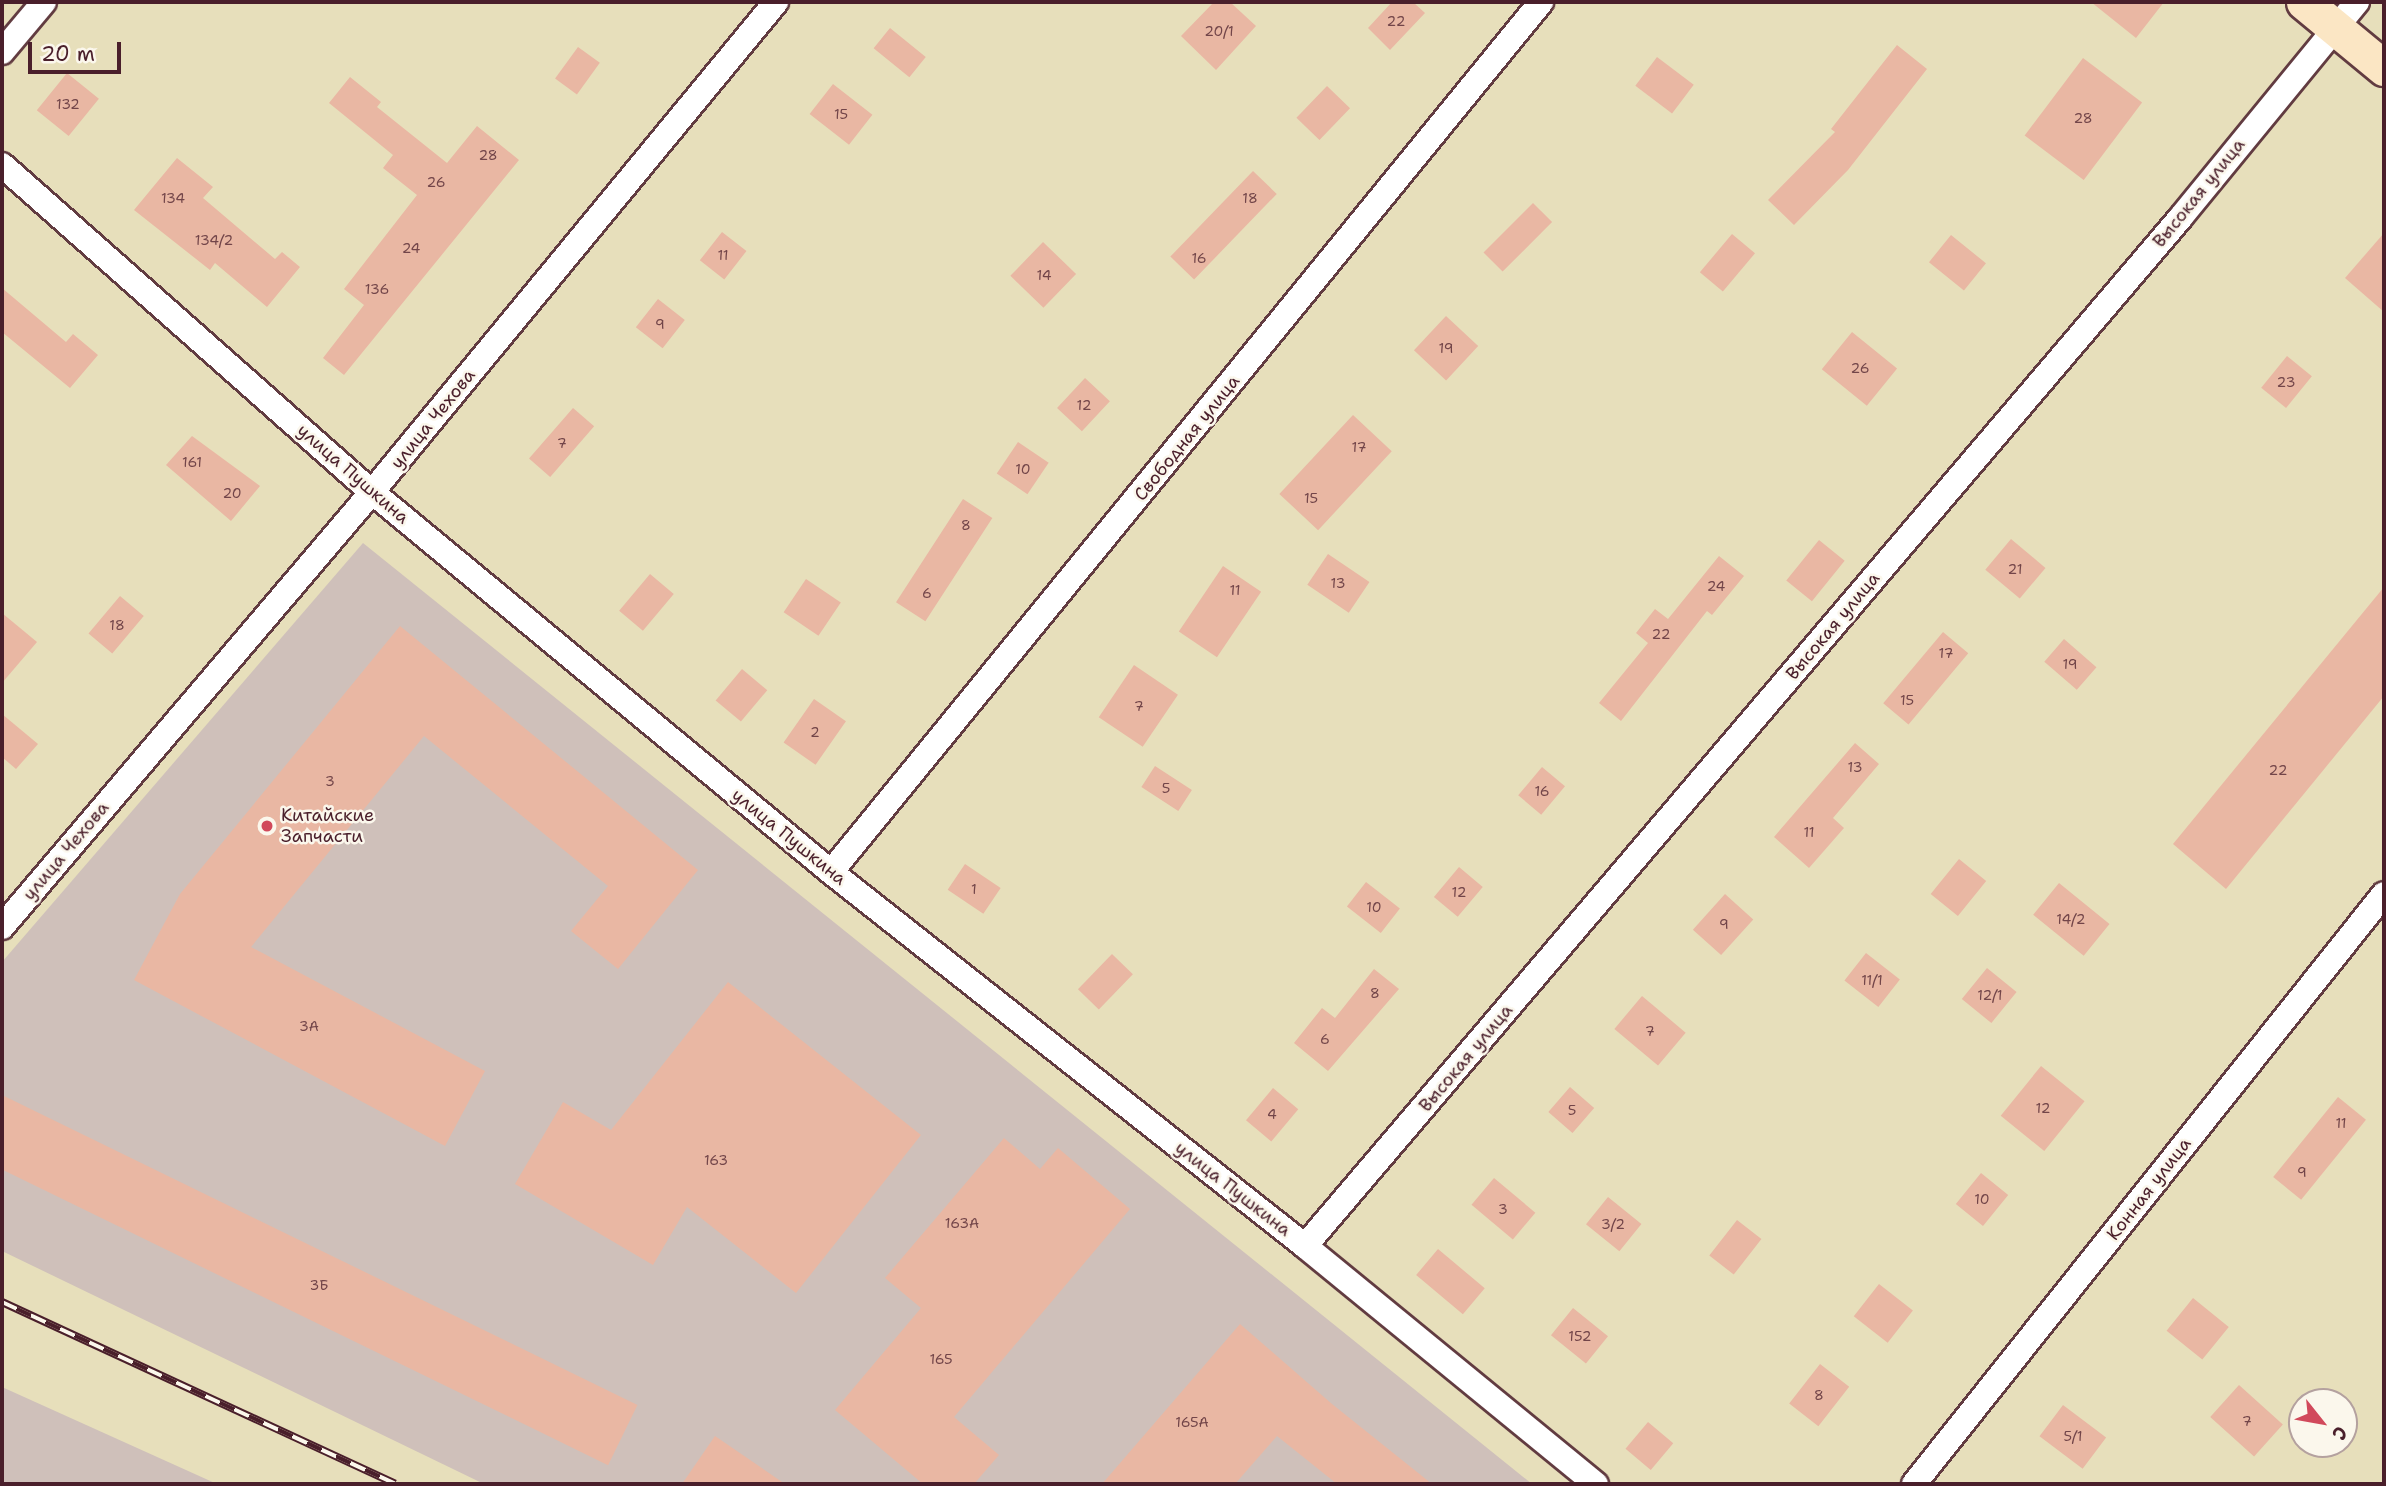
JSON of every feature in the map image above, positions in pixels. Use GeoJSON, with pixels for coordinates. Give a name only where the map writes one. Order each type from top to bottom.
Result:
{"type":"FeatureCollection","features":[{"type":"Feature","properties":{"kind":"main road"},"geometry":{"type":"LineString","coordinates":[[2304,2],[2346,14],[2384,68]]}},
{"type":"Feature","properties":{"kind":"street"},"geometry":{"type":"LineString","coordinates":[[2,52],[44,2]]}},
{"type":"Feature","properties":{"kind":"street","name":"улица Чехова"},"geometry":{"type":"LineString","coordinates":[[2,927],[372,492],[776,2]]}},
{"type":"Feature","properties":{"kind":"street","name":"Свободная улица"},"geometry":{"type":"LineString","coordinates":[[831,872],[1541,2]]}},
{"type":"Feature","properties":{"kind":"street","name":"Высокая улица"},"geometry":{"type":"LineString","coordinates":[[1305,1247],[2181,217],[2346,14]]}},
{"type":"Feature","properties":{"kind":"street","name":"улица Пушкина"},"geometry":{"type":"LineString","coordinates":[[2,165],[372,492],[831,872],[1305,1247],[1596,1484]]}},
{"type":"Feature","properties":{"kind":"street","name":"Конная улица"},"geometry":{"type":"LineString","coordinates":[[1914,1484],[2384,894]]}},
{"type":"Feature","properties":{"kind":"shaded area"},"geometry":{"type":"Polygon","coordinates":[[[363,543],[1532,1484],[484,1484],[2,1251],[2,962],[363,543]]]}},
{"type":"Feature","properties":{"kind":"shaded area"},"geometry":{"type":"Polygon","coordinates":[[[2,1387],[217,1484],[2,1484],[2,1387]]]}},
{"type":"Feature","properties":{"kind":"building"},"geometry":{"type":"Polygon","coordinates":[[[1214,2],[1230,2],[1256,26],[1216,70],[1181,36],[1214,2]]]}},
{"type":"Feature","properties":{"kind":"building"},"geometry":{"type":"Polygon","coordinates":[[[1392,2],[1413,2],[1425,13],[1390,50],[1368,28],[1392,2]]]}},
{"type":"Feature","properties":{"kind":"building"},"geometry":{"type":"Polygon","coordinates":[[[2091,2],[2164,2],[2136,38],[2091,2]]]}},
{"type":"Feature","properties":{"kind":"building"},"geometry":{"type":"Polygon","coordinates":[[[890,28],[926,57],[909,77],[874,48],[890,28]]]}},
{"type":"Feature","properties":{"kind":"building"},"geometry":{"type":"Polygon","coordinates":[[[1897,45],[1927,69],[1848,170],[1794,225],[1768,200],[1835,132],[1831,129],[1897,45]]]}},
{"type":"Feature","properties":{"kind":"building"},"geometry":{"type":"Polygon","coordinates":[[[578,47],[600,63],[577,94],[555,79],[578,47]]]}},
{"type":"Feature","properties":{"kind":"building"},"geometry":{"type":"Polygon","coordinates":[[[1657,57],[1694,85],[1672,113],[1635,86],[1657,57]]]}},
{"type":"Feature","properties":{"kind":"building"},"geometry":{"type":"Polygon","coordinates":[[[2083,58],[2142,103],[2084,180],[2025,135],[2083,58]]]}},
{"type":"Feature","properties":{"kind":"building"},"geometry":{"type":"Polygon","coordinates":[[[67,73],[99,99],[69,136],[37,110],[67,73]]]}},
{"type":"Feature","properties":{"kind":"building"},"geometry":{"type":"Polygon","coordinates":[[[350,77],[381,102],[377,107],[447,163],[477,126],[519,160],[344,375],[323,358],[364,305],[344,289],[417,195],[383,168],[393,155],[329,103],[350,77]]]}},
{"type":"Feature","properties":{"kind":"building"},"geometry":{"type":"Polygon","coordinates":[[[833,84],[872,115],[849,145],[810,114],[833,84]]]}},
{"type":"Feature","properties":{"kind":"building"},"geometry":{"type":"Polygon","coordinates":[[[1327,86],[1350,108],[1319,140],[1296,118],[1327,86]]]}},
{"type":"Feature","properties":{"kind":"building"},"geometry":{"type":"Polygon","coordinates":[[[177,158],[213,187],[203,198],[275,259],[282,252],[300,267],[267,307],[215,263],[210,270],[134,210],[177,158]]]}},
{"type":"Feature","properties":{"kind":"building"},"geometry":{"type":"Polygon","coordinates":[[[1253,171],[1277,194],[1194,280],[1170,257],[1253,171]]]}},
{"type":"Feature","properties":{"kind":"building"},"geometry":{"type":"Polygon","coordinates":[[[1533,203],[1552,222],[1503,272],[1484,252],[1533,203]]]}},
{"type":"Feature","properties":{"kind":"building"},"geometry":{"type":"Polygon","coordinates":[[[722,232],[746,251],[724,279],[700,260],[722,232]]]}},
{"type":"Feature","properties":{"kind":"building"},"geometry":{"type":"Polygon","coordinates":[[[2384,233],[2384,312],[2345,278],[2384,233]]]}},
{"type":"Feature","properties":{"kind":"building"},"geometry":{"type":"Polygon","coordinates":[[[1732,234],[1755,253],[1723,292],[1700,272],[1732,234]]]}},
{"type":"Feature","properties":{"kind":"building"},"geometry":{"type":"Polygon","coordinates":[[[1951,235],[1986,263],[1964,291],[1929,262],[1951,235]]]}},
{"type":"Feature","properties":{"kind":"building"},"geometry":{"type":"Polygon","coordinates":[[[1043,242],[1076,274],[1043,308],[1010,276],[1043,242]]]}},
{"type":"Feature","properties":{"kind":"building"},"geometry":{"type":"Polygon","coordinates":[[[2,288],[66,342],[73,334],[98,355],[70,388],[2,332],[2,288]]]}},
{"type":"Feature","properties":{"kind":"building"},"geometry":{"type":"Polygon","coordinates":[[[658,299],[685,320],[663,348],[636,327],[658,299]]]}},
{"type":"Feature","properties":{"kind":"building"},"geometry":{"type":"Polygon","coordinates":[[[1446,316],[1478,346],[1446,380],[1414,350],[1446,316]]]}},
{"type":"Feature","properties":{"kind":"building"},"geometry":{"type":"Polygon","coordinates":[[[1852,332],[1897,369],[1867,406],[1822,369],[1852,332]]]}},
{"type":"Feature","properties":{"kind":"building"},"geometry":{"type":"Polygon","coordinates":[[[2287,356],[2312,376],[2286,408],[2261,388],[2287,356]]]}},
{"type":"Feature","properties":{"kind":"building"},"geometry":{"type":"Polygon","coordinates":[[[1085,378],[1110,401],[1082,431],[1057,408],[1085,378]]]}},
{"type":"Feature","properties":{"kind":"building"},"geometry":{"type":"Polygon","coordinates":[[[573,408],[594,426],[550,477],[529,459],[573,408]]]}},
{"type":"Feature","properties":{"kind":"building"},"geometry":{"type":"Polygon","coordinates":[[[1353,415],[1392,451],[1318,530],[1279,494],[1353,415]]]}},
{"type":"Feature","properties":{"kind":"building"},"geometry":{"type":"Polygon","coordinates":[[[192,436],[260,486],[231,521],[166,465],[192,436]]]}},
{"type":"Feature","properties":{"kind":"building"},"geometry":{"type":"Polygon","coordinates":[[[1018,442],[1049,463],[1027,494],[997,474],[1018,442]]]}},
{"type":"Feature","properties":{"kind":"building"},"geometry":{"type":"Polygon","coordinates":[[[963,499],[992,518],[925,621],[896,602],[963,499]]]}},
{"type":"Feature","properties":{"kind":"building"},"geometry":{"type":"Polygon","coordinates":[[[2011,539],[2045,568],[2020,599],[1985,570],[2011,539]]]}},
{"type":"Feature","properties":{"kind":"building"},"geometry":{"type":"Polygon","coordinates":[[[1819,540],[1845,561],[1812,601],[1786,580],[1819,540]]]}},
{"type":"Feature","properties":{"kind":"building"},"geometry":{"type":"Polygon","coordinates":[[[1328,554],[1369,582],[1349,613],[1307,585],[1328,554]]]}},
{"type":"Feature","properties":{"kind":"building"},"geometry":{"type":"Polygon","coordinates":[[[1719,556],[1744,576],[1712,615],[1707,611],[1621,721],[1599,703],[1648,643],[1636,633],[1655,609],[1668,619],[1719,556]]]}},
{"type":"Feature","properties":{"kind":"building"},"geometry":{"type":"Polygon","coordinates":[[[1223,566],[1261,592],[1217,657],[1179,631],[1223,566]]]}},
{"type":"Feature","properties":{"kind":"building"},"geometry":{"type":"Polygon","coordinates":[[[650,574],[674,594],[643,631],[619,611],[650,574]]]}},
{"type":"Feature","properties":{"kind":"building"},"geometry":{"type":"Polygon","coordinates":[[[806,579],[841,602],[818,636],[784,612],[806,579]]]}},
{"type":"Feature","properties":{"kind":"building"},"geometry":{"type":"Polygon","coordinates":[[[2384,587],[2384,696],[2226,889],[2173,844],[2384,587]]]}},
{"type":"Feature","properties":{"kind":"building"},"geometry":{"type":"Polygon","coordinates":[[[120,596],[144,616],[112,653],[89,634],[120,596]]]}},
{"type":"Feature","properties":{"kind":"building"},"geometry":{"type":"Polygon","coordinates":[[[2,613],[37,642],[2,683],[2,613]]]}},
{"type":"Feature","properties":{"kind":"building"},"geometry":{"type":"Polygon","coordinates":[[[400,626],[698,870],[618,969],[571,931],[608,886],[424,736],[251,947],[485,1071],[445,1146],[134,980],[180,894],[400,626]]]}},
{"type":"Feature","properties":{"kind":"building"},"geometry":{"type":"Polygon","coordinates":[[[1943,632],[1968,653],[1909,724],[1883,703],[1943,632]]]}},
{"type":"Feature","properties":{"kind":"building"},"geometry":{"type":"Polygon","coordinates":[[[2064,639],[2096,667],[2077,690],[2044,662],[2064,639]]]}},
{"type":"Feature","properties":{"kind":"building"},"geometry":{"type":"Polygon","coordinates":[[[1134,665],[1178,695],[1143,747],[1099,717],[1134,665]]]}},
{"type":"Feature","properties":{"kind":"building"},"geometry":{"type":"Polygon","coordinates":[[[742,669],[767,690],[741,722],[716,700],[742,669]]]}},
{"type":"Feature","properties":{"kind":"building"},"geometry":{"type":"Polygon","coordinates":[[[814,699],[846,721],[816,765],[784,742],[814,699]]]}},
{"type":"Feature","properties":{"kind":"building"},"geometry":{"type":"Polygon","coordinates":[[[2,714],[38,744],[16,769],[2,757],[2,714]]]}},
{"type":"Feature","properties":{"kind":"building"},"geometry":{"type":"Polygon","coordinates":[[[1855,743],[1879,764],[1833,818],[1844,828],[1809,868],[1774,837],[1855,743]]]}},
{"type":"Feature","properties":{"kind":"building"},"geometry":{"type":"Polygon","coordinates":[[[1155,766],[1192,790],[1178,811],[1141,787],[1155,766]]]}},
{"type":"Feature","properties":{"kind":"building"},"geometry":{"type":"Polygon","coordinates":[[[1542,767],[1565,786],[1541,815],[1518,795],[1542,767]]]}},
{"type":"Feature","properties":{"kind":"building"},"geometry":{"type":"Polygon","coordinates":[[[1959,859],[1986,881],[1958,916],[1931,894],[1959,859]]]}},
{"type":"Feature","properties":{"kind":"building"},"geometry":{"type":"Polygon","coordinates":[[[965,864],[1001,888],[983,914],[948,890],[965,864]]]}},
{"type":"Feature","properties":{"kind":"building"},"geometry":{"type":"Polygon","coordinates":[[[1459,867],[1483,887],[1458,917],[1434,897],[1459,867]]]}},
{"type":"Feature","properties":{"kind":"building"},"geometry":{"type":"Polygon","coordinates":[[[1366,882],[1400,908],[1381,933],[1347,906],[1366,882]]]}},
{"type":"Feature","properties":{"kind":"building"},"geometry":{"type":"Polygon","coordinates":[[[2059,883],[2110,924],[2084,956],[2033,915],[2059,883]]]}},
{"type":"Feature","properties":{"kind":"building"},"geometry":{"type":"Polygon","coordinates":[[[1725,894],[1753,919],[1721,955],[1693,930],[1725,894]]]}},
{"type":"Feature","properties":{"kind":"building"},"geometry":{"type":"Polygon","coordinates":[[[1866,953],[1900,979],[1878,1007],[1844,981],[1866,953]]]}},
{"type":"Feature","properties":{"kind":"building"},"geometry":{"type":"Polygon","coordinates":[[[1112,954],[1133,974],[1099,1009],[1078,989],[1112,954]]]}},
{"type":"Feature","properties":{"kind":"building"},"geometry":{"type":"Polygon","coordinates":[[[1987,968],[2017,992],[1991,1023],[1962,999],[1987,968]]]}},
{"type":"Feature","properties":{"kind":"building"},"geometry":{"type":"Polygon","coordinates":[[[1374,969],[1399,989],[1328,1071],[1294,1043],[1322,1008],[1335,1018],[1374,969]]]}},
{"type":"Feature","properties":{"kind":"building"},"geometry":{"type":"Polygon","coordinates":[[[728,982],[921,1135],[796,1293],[687,1207],[653,1265],[515,1184],[563,1102],[611,1130],[728,982]]]}},
{"type":"Feature","properties":{"kind":"building"},"geometry":{"type":"Polygon","coordinates":[[[1642,996],[1686,1033],[1658,1066],[1614,1029],[1642,996]]]}},
{"type":"Feature","properties":{"kind":"building"},"geometry":{"type":"Polygon","coordinates":[[[2041,1066],[2085,1101],[2044,1151],[2001,1116],[2041,1066]]]}},
{"type":"Feature","properties":{"kind":"building"},"geometry":{"type":"Polygon","coordinates":[[[1570,1087],[1594,1108],[1573,1133],[1548,1112],[1570,1087]]]}},
{"type":"Feature","properties":{"kind":"building"},"geometry":{"type":"Polygon","coordinates":[[[1273,1088],[1298,1109],[1271,1141],[1246,1120],[1273,1088]]]}},
{"type":"Feature","properties":{"kind":"building"},"geometry":{"type":"Polygon","coordinates":[[[2,1095],[637,1405],[608,1465],[2,1170],[2,1095]]]}},
{"type":"Feature","properties":{"kind":"building"},"geometry":{"type":"Polygon","coordinates":[[[2338,1097],[2366,1120],[2301,1200],[2273,1177],[2338,1097]]]}},
{"type":"Feature","properties":{"kind":"building"},"geometry":{"type":"Polygon","coordinates":[[[1004,1138],[1040,1169],[1058,1148],[1130,1209],[954,1417],[999,1455],[974,1484],[923,1484],[835,1410],[921,1308],[885,1278],[1004,1138]]]}},
{"type":"Feature","properties":{"kind":"building"},"geometry":{"type":"Polygon","coordinates":[[[1981,1173],[2008,1195],[1983,1226],[1956,1204],[1981,1173]]]}},
{"type":"Feature","properties":{"kind":"building"},"geometry":{"type":"Polygon","coordinates":[[[1494,1178],[1535,1213],[1513,1240],[1472,1205],[1494,1178]]]}},
{"type":"Feature","properties":{"kind":"building"},"geometry":{"type":"Polygon","coordinates":[[[1608,1197],[1641,1224],[1619,1251],[1586,1224],[1608,1197]]]}},
{"type":"Feature","properties":{"kind":"building"},"geometry":{"type":"Polygon","coordinates":[[[1737,1220],[1761,1239],[1734,1275],[1709,1255],[1737,1220]]]}},
{"type":"Feature","properties":{"kind":"building"},"geometry":{"type":"Polygon","coordinates":[[[1438,1249],[1485,1288],[1463,1314],[1416,1275],[1438,1249]]]}},
{"type":"Feature","properties":{"kind":"building"},"geometry":{"type":"Polygon","coordinates":[[[1879,1284],[1913,1310],[1888,1343],[1854,1316],[1879,1284]]]}},
{"type":"Feature","properties":{"kind":"building"},"geometry":{"type":"Polygon","coordinates":[[[2193,1298],[2229,1327],[2202,1360],[2167,1331],[2193,1298]]]}},
{"type":"Feature","properties":{"kind":"building"},"geometry":{"type":"Polygon","coordinates":[[[1573,1308],[1608,1336],[1586,1364],[1551,1335],[1573,1308]]]}},
{"type":"Feature","properties":{"kind":"building"},"geometry":{"type":"Polygon","coordinates":[[[1240,1324],[1332,1404],[1432,1484],[1337,1484],[1277,1436],[1235,1484],[1102,1484],[1240,1324]]]}},
{"type":"Feature","properties":{"kind":"building"},"geometry":{"type":"Polygon","coordinates":[[[1820,1364],[1849,1387],[1818,1426],[1789,1403],[1820,1364]]]}},
{"type":"Feature","properties":{"kind":"building"},"geometry":{"type":"Polygon","coordinates":[[[2239,1385],[2283,1424],[2254,1456],[2210,1417],[2239,1385]]]}},
{"type":"Feature","properties":{"kind":"building"},"geometry":{"type":"Polygon","coordinates":[[[2063,1405],[2106,1437],[2083,1469],[2040,1436],[2063,1405]]]}},
{"type":"Feature","properties":{"kind":"building"},"geometry":{"type":"Polygon","coordinates":[[[1648,1422],[1673,1443],[1651,1470],[1626,1449],[1648,1422]]]}},
{"type":"Feature","properties":{"kind":"building"},"geometry":{"type":"Polygon","coordinates":[[[715,1436],[785,1484],[682,1484],[715,1436]]]}},
{"type":"Feature","properties":{"kind":"railway"},"geometry":{"type":"LineString","coordinates":[[2,1302],[395,1484]]}},
{"type":"Feature","properties":{"kind":"place","name":"Китайские Запчасти"},"geometry":{"type":"Point","coordinates":[267,826]}}]}
